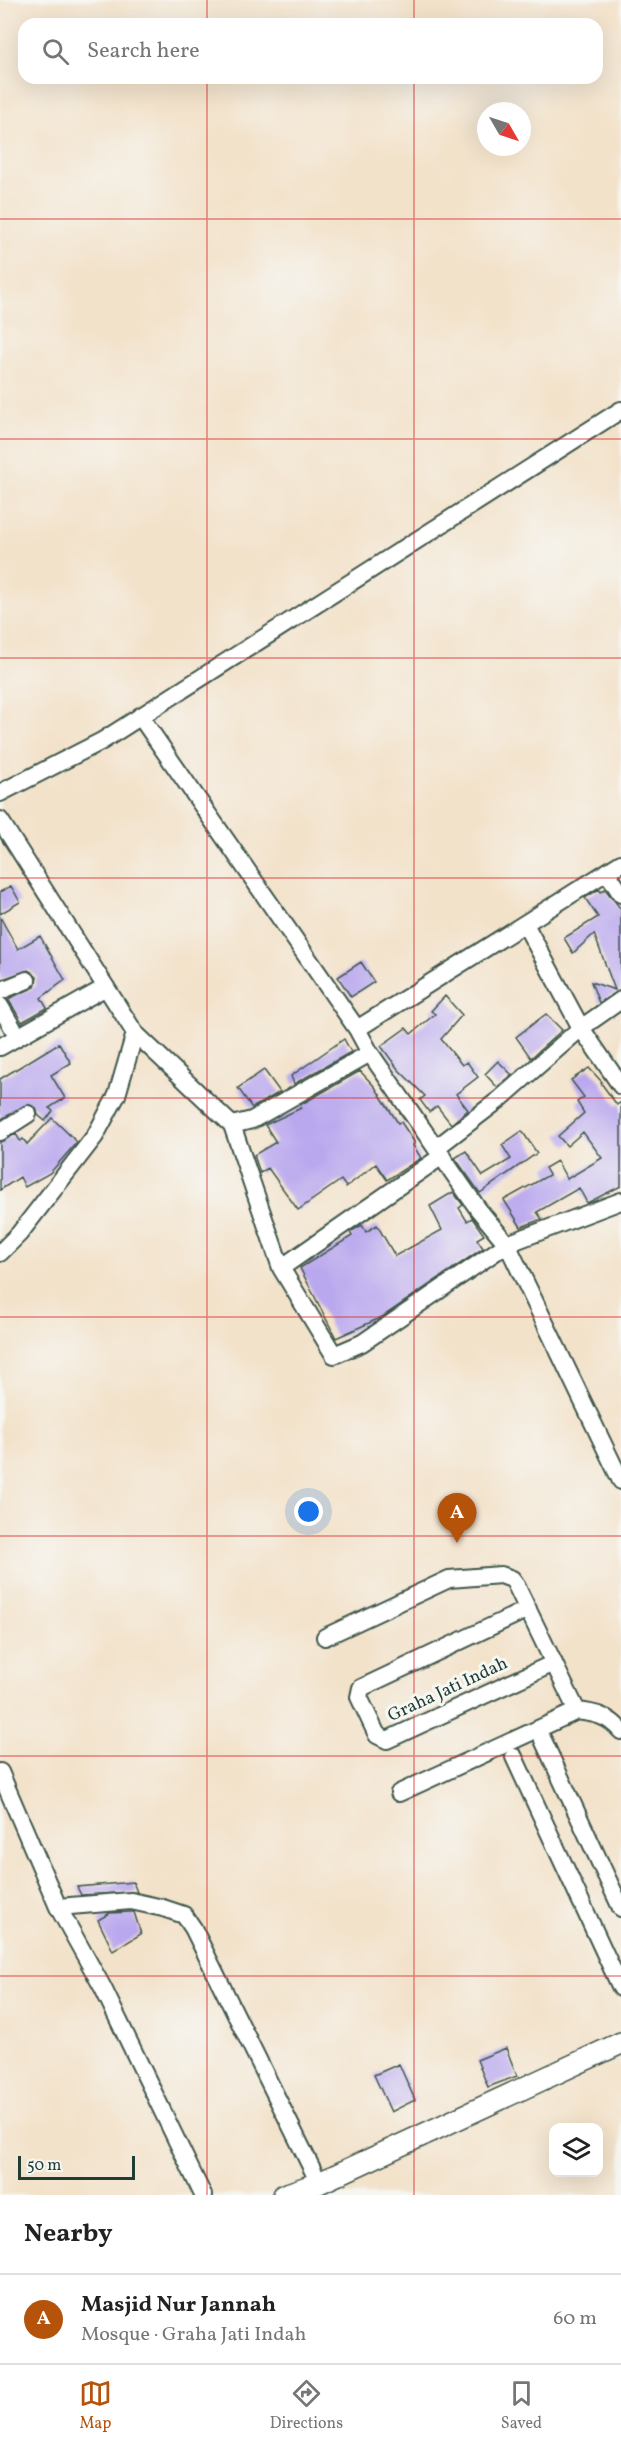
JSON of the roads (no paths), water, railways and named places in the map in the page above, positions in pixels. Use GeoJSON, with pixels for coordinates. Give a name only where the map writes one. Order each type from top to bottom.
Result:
{"type":"FeatureCollection","features":[{"type":"Feature","properties":{"kind":"street"},"geometry":{"type":"LineString","coordinates":[[0,793],[102,741],[621,410]]}},
{"type":"Feature","properties":{"kind":"street"},"geometry":{"type":"LineString","coordinates":[[140,716],[357,1029],[370,1053],[478,1209],[507,1244],[621,1481]]}},
{"type":"Feature","properties":{"kind":"street"},"geometry":{"type":"LineString","coordinates":[[0,820],[135,1033],[232,1125],[281,1268],[334,1355],[362,1343],[507,1244],[621,1201]]}},
{"type":"Feature","properties":{"kind":"street"},"geometry":{"type":"LineString","coordinates":[[357,1029],[614,868],[621,894]]}},
{"type":"Feature","properties":{"kind":"street"},"geometry":{"type":"LineString","coordinates":[[525,924],[581,1028],[620,1082]]}},
{"type":"Feature","properties":{"kind":"street"},"geometry":{"type":"LineString","coordinates":[[0,991],[27,980]]}},
{"type":"Feature","properties":{"kind":"street"},"geometry":{"type":"LineString","coordinates":[[0,1047],[106,987]]}},
{"type":"Feature","properties":{"kind":"street"},"geometry":{"type":"LineString","coordinates":[[281,1268],[439,1152],[581,1028],[621,1000]]}},
{"type":"Feature","properties":{"kind":"street"},"geometry":{"type":"LineString","coordinates":[[0,1006],[18,1037]]}},
{"type":"Feature","properties":{"kind":"street"},"geometry":{"type":"LineString","coordinates":[[0,1253],[20,1234],[95,1136],[117,1095],[135,1033]]}},
{"type":"Feature","properties":{"kind":"street"},"geometry":{"type":"LineString","coordinates":[[232,1125],[252,1120],[370,1053]]}},
{"type":"Feature","properties":{"kind":"street"},"geometry":{"type":"LineString","coordinates":[[0,1132],[28,1114]]}},
{"type":"Feature","properties":{"kind":"street"},"geometry":{"type":"LineString","coordinates":[[325,1636],[449,1579],[506,1576],[515,1583],[577,1711]]}},
{"type":"Feature","properties":{"kind":"street","name":"Graha Jati Indah"},"geometry":{"type":"LineString","coordinates":[[528,1609],[361,1688],[359,1697],[377,1735],[387,1740],[554,1663]]}},
{"type":"Feature","properties":{"kind":"street"},"geometry":{"type":"LineString","coordinates":[[399,1793],[577,1711],[598,1714],[615,1723],[621,1731]]}},
{"type":"Feature","properties":{"kind":"street"},"geometry":{"type":"LineString","coordinates":[[543,1740],[621,1908]]}},
{"type":"Feature","properties":{"kind":"street"},"geometry":{"type":"LineString","coordinates":[[514,1757],[621,1988]]}},
{"type":"Feature","properties":{"kind":"street"},"geometry":{"type":"LineString","coordinates":[[0,1772],[58,1907],[103,1988],[203,2195]]}},
{"type":"Feature","properties":{"kind":"street"},"geometry":{"type":"LineString","coordinates":[[58,1907],[131,1901],[184,1915],[194,1928],[319,2183]]}},
{"type":"Feature","properties":{"kind":"street"},"geometry":{"type":"LineString","coordinates":[[284,2195],[319,2183],[621,2043]]}},
{"type":"Feature","properties":{"kind":"place","name":"Masjid Nur Jannah"},"geometry":{"type":"Point","coordinates":[457,1543]}}]}
